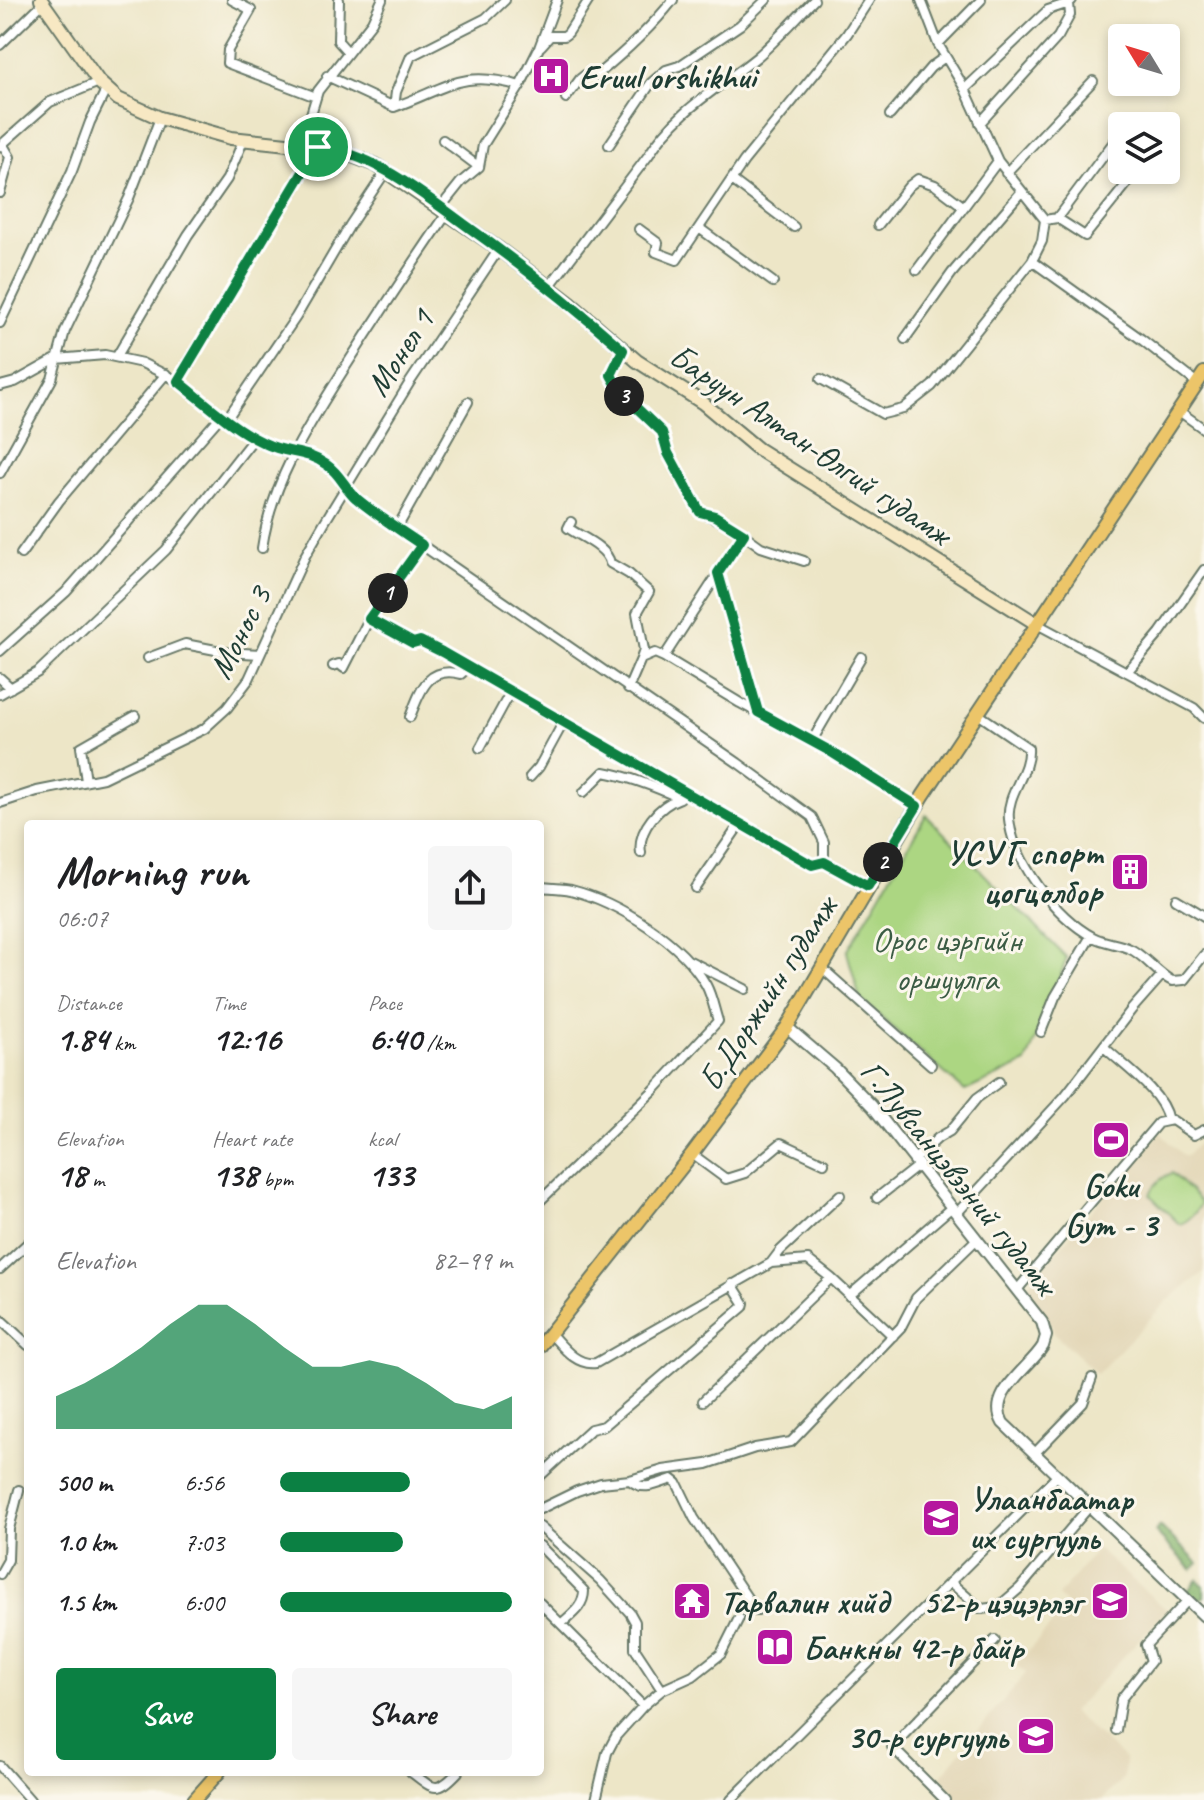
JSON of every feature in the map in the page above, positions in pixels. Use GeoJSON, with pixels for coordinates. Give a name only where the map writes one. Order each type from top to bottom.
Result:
{"type":"FeatureCollection","features":[{"type":"Feature","properties":{"kind":"main road","name":"Баруун Алтан-Өлгий гудамж"},"geometry":{"type":"LineString","coordinates":[[42,1],[103,86],[131,107],[243,141],[302,144],[347,152],[386,171],[499,249],[623,350],[703,403],[746,440],[1037,624]]}},
{"type":"Feature","properties":{"kind":"main road","name":"Б.Доржийн гудамж"},"geometry":{"type":"LineString","coordinates":[[544,1341],[692,1154],[787,1027],[917,806],[1201,378]]}},
{"type":"Feature","properties":{"kind":"main road"},"geometry":{"type":"LineString","coordinates":[[194,1800],[215,1776]]}},
{"type":"Feature","properties":{"kind":"street"},"geometry":{"type":"LineString","coordinates":[[232,0],[251,10],[228,50],[227,63],[316,97]]}},
{"type":"Feature","properties":{"kind":"street"},"geometry":{"type":"LineString","coordinates":[[339,0],[338,41],[347,51]]}},
{"type":"Feature","properties":{"kind":"street"},"geometry":{"type":"LineString","coordinates":[[302,144],[307,136],[316,97],[327,76],[372,22],[382,0]]}},
{"type":"Feature","properties":{"kind":"street"},"geometry":{"type":"LineString","coordinates":[[394,107],[396,92],[411,56],[486,18],[505,0]]}},
{"type":"Feature","properties":{"kind":"street"},"geometry":{"type":"LineString","coordinates":[[262,548],[266,522],[294,453],[461,182],[479,167],[483,145],[520,86],[539,48],[557,0]]}},
{"type":"Feature","properties":{"kind":"street"},"geometry":{"type":"LineString","coordinates":[[539,48],[550,36],[568,33],[589,0]]}},
{"type":"Feature","properties":{"kind":"street"},"geometry":{"type":"LineString","coordinates":[[566,98],[589,72],[597,75],[620,57],[673,0]]}},
{"type":"Feature","properties":{"kind":"street"},"geometry":{"type":"LineString","coordinates":[[609,145],[651,83],[666,70],[679,66],[740,25],[766,0]]}},
{"type":"Feature","properties":{"kind":"street"},"geometry":{"type":"LineString","coordinates":[[549,287],[662,134],[682,113],[760,54],[814,0]]}},
{"type":"Feature","properties":{"kind":"street"},"geometry":{"type":"LineString","coordinates":[[639,229],[658,243],[656,252],[677,260],[732,180],[847,34],[869,0]]}},
{"type":"Feature","properties":{"kind":"street"},"geometry":{"type":"LineString","coordinates":[[821,379],[883,414],[903,409],[932,386],[1032,261],[1042,241],[1045,220],[998,161],[965,89],[938,44],[921,0]]}},
{"type":"Feature","properties":{"kind":"street"},"geometry":{"type":"LineString","coordinates":[[938,44],[981,0]]}},
{"type":"Feature","properties":{"kind":"street"},"geometry":{"type":"LineString","coordinates":[[0,45],[42,1]]}},
{"type":"Feature","properties":{"kind":"street"},"geometry":{"type":"LineString","coordinates":[[965,89],[1048,10],[1070,2],[1070,15],[1058,37],[980,123]]}},
{"type":"Feature","properties":{"kind":"street"},"geometry":{"type":"LineString","coordinates":[[890,115],[931,67],[945,57]]}},
{"type":"Feature","properties":{"kind":"street"},"geometry":{"type":"LineString","coordinates":[[327,76],[394,107],[456,80],[496,78],[520,86]]}},
{"type":"Feature","properties":{"kind":"street"},"geometry":{"type":"LineString","coordinates":[[1006,173],[1093,81]]}},
{"type":"Feature","properties":{"kind":"street"},"geometry":{"type":"LineString","coordinates":[[0,193],[10,157],[2,145],[50,102],[103,86]]}},
{"type":"Feature","properties":{"kind":"street"},"geometry":{"type":"LineString","coordinates":[[0,323],[72,171],[103,86]]}},
{"type":"Feature","properties":{"kind":"street"},"geometry":{"type":"LineString","coordinates":[[0,473],[52,379],[65,331],[129,198],[160,118]]}},
{"type":"Feature","properties":{"kind":"street"},"geometry":{"type":"LineString","coordinates":[[443,140],[479,167]]}},
{"type":"Feature","properties":{"kind":"street"},"geometry":{"type":"LineString","coordinates":[[117,356],[188,235],[227,179],[243,141]]}},
{"type":"Feature","properties":{"kind":"street"},"geometry":{"type":"LineString","coordinates":[[178,381],[318,147]]}},
{"type":"Feature","properties":{"kind":"street"},"geometry":{"type":"LineString","coordinates":[[1057,218],[1108,150]]}},
{"type":"Feature","properties":{"kind":"street"},"geometry":{"type":"LineString","coordinates":[[917,270],[998,161]]}},
{"type":"Feature","properties":{"kind":"street"},"geometry":{"type":"LineString","coordinates":[[0,651],[66,592],[223,418],[296,317],[386,171]]}},
{"type":"Feature","properties":{"kind":"street"},"geometry":{"type":"LineString","coordinates":[[878,225],[918,179],[935,185],[964,207]]}},
{"type":"Feature","properties":{"kind":"street"},"geometry":{"type":"LineString","coordinates":[[732,180],[794,227]]}},
{"type":"Feature","properties":{"kind":"street"},"geometry":{"type":"LineString","coordinates":[[1045,220],[1057,218],[1085,236],[1127,184]]}},
{"type":"Feature","properties":{"kind":"street"},"geometry":{"type":"LineString","coordinates":[[905,339],[952,273],[1022,191]]}},
{"type":"Feature","properties":{"kind":"street"},"geometry":{"type":"LineString","coordinates":[[699,228],[773,282]]}},
{"type":"Feature","properties":{"kind":"street","name":"Монел 1"},"geometry":{"type":"LineString","coordinates":[[346,486],[410,382],[499,249]]}},
{"type":"Feature","properties":{"kind":"street"},"geometry":{"type":"LineString","coordinates":[[1032,261],[1201,378]]}},
{"type":"Feature","properties":{"kind":"street"},"geometry":{"type":"LineString","coordinates":[[623,350],[611,375],[621,393],[662,432],[668,453],[700,512],[715,516],[761,547],[804,561]]}},
{"type":"Feature","properties":{"kind":"street"},"geometry":{"type":"LineString","coordinates":[[0,386],[15,382],[56,359],[117,356],[142,363],[178,381],[223,418],[254,438],[276,449],[303,452],[328,466],[341,477],[353,496],[397,528],[812,817],[824,842],[824,862]]}},
{"type":"Feature","properties":{"kind":"street"},"geometry":{"type":"LineString","coordinates":[[21,554],[59,501],[166,374]]}},
{"type":"Feature","properties":{"kind":"street"},"geometry":{"type":"LineString","coordinates":[[397,528],[468,402]]}},
{"type":"Feature","properties":{"kind":"street"},"geometry":{"type":"LineString","coordinates":[[1179,411],[1204,429]]}},
{"type":"Feature","properties":{"kind":"street"},"geometry":{"type":"LineString","coordinates":[[0,694],[38,672],[166,550],[254,438]]}},
{"type":"Feature","properties":{"kind":"street","name":"Монос 3"},"geometry":{"type":"LineString","coordinates":[[0,803],[37,791],[103,778],[204,729],[240,693],[305,556],[346,486]]}},
{"type":"Feature","properties":{"kind":"street"},"geometry":{"type":"LineString","coordinates":[[571,522],[568,528],[603,550],[610,563],[629,574],[649,592],[637,613],[644,650],[628,689]]}},
{"type":"Feature","properties":{"kind":"street"},"geometry":{"type":"LineString","coordinates":[[664,657],[744,534]]}},
{"type":"Feature","properties":{"kind":"street"},"geometry":{"type":"LineString","coordinates":[[333,666],[339,664],[344,668],[369,619],[422,545]]}},
{"type":"Feature","properties":{"kind":"street"},"geometry":{"type":"LineString","coordinates":[[1127,672],[1160,633],[1204,570]]}},
{"type":"Feature","properties":{"kind":"street"},"geometry":{"type":"LineString","coordinates":[[718,573],[758,712]]}},
{"type":"Feature","properties":{"kind":"street"},"geometry":{"type":"LineString","coordinates":[[369,619],[413,643],[420,641],[442,652],[685,797],[812,865],[824,862],[868,886]]}},
{"type":"Feature","properties":{"kind":"street"},"geometry":{"type":"LineString","coordinates":[[1037,624],[1194,708],[1204,718]]}},
{"type":"Feature","properties":{"kind":"street"},"geometry":{"type":"LineString","coordinates":[[148,658],[185,644],[226,652],[260,654]]}},
{"type":"Feature","properties":{"kind":"street"},"geometry":{"type":"LineString","coordinates":[[641,659],[655,653],[664,657],[740,703],[812,741],[917,806]]}},
{"type":"Feature","properties":{"kind":"street"},"geometry":{"type":"LineString","coordinates":[[812,741],[861,657]]}},
{"type":"Feature","properties":{"kind":"street"},"geometry":{"type":"LineString","coordinates":[[410,717],[423,685],[431,677],[449,671],[461,674],[467,668]]}},
{"type":"Feature","properties":{"kind":"street"},"geometry":{"type":"LineString","coordinates":[[0,678],[11,688]]}},
{"type":"Feature","properties":{"kind":"street"},"geometry":{"type":"LineString","coordinates":[[480,748],[510,693]]}},
{"type":"Feature","properties":{"kind":"street"},"geometry":{"type":"LineString","coordinates":[[978,714],[1028,748],[1029,757],[1010,800],[1008,817],[1027,870],[1052,902],[1091,936],[1129,948],[1172,981],[1182,981],[1204,955]]}},
{"type":"Feature","properties":{"kind":"street"},"geometry":{"type":"LineString","coordinates":[[86,781],[81,747],[135,716]]}},
{"type":"Feature","properties":{"kind":"street"},"geometry":{"type":"LineString","coordinates":[[530,777],[539,767],[563,723]]}},
{"type":"Feature","properties":{"kind":"street"},"geometry":{"type":"LineString","coordinates":[[584,792],[604,772],[629,776],[659,791],[685,797]]}},
{"type":"Feature","properties":{"kind":"street"},"geometry":{"type":"LineString","coordinates":[[641,853],[639,843],[654,816],[664,805],[685,797]]}},
{"type":"Feature","properties":{"kind":"street"},"geometry":{"type":"LineString","coordinates":[[696,888],[740,824]]}},
{"type":"Feature","properties":{"kind":"street"},"geometry":{"type":"LineString","coordinates":[[544,887],[570,890],[612,905],[652,930],[689,960],[745,989]]}},
{"type":"Feature","properties":{"kind":"street"},"geometry":{"type":"LineString","coordinates":[[1176,899],[1204,916]]}},
{"type":"Feature","properties":{"kind":"street"},"geometry":{"type":"LineString","coordinates":[[1041,1032],[1055,997],[1091,936]]}},
{"type":"Feature","properties":{"kind":"street"},"geometry":{"type":"LineString","coordinates":[[544,1197],[654,1090],[718,1021],[707,988],[689,960]]}},
{"type":"Feature","properties":{"kind":"street"},"geometry":{"type":"LineString","coordinates":[[822,968],[931,1065]]}},
{"type":"Feature","properties":{"kind":"street"},"geometry":{"type":"LineString","coordinates":[[849,1296],[955,1210],[1019,1149],[1162,975]]}},
{"type":"Feature","properties":{"kind":"street","name":"Г.Лувсанцэвээний гудамж"},"geometry":{"type":"LineString","coordinates":[[787,1027],[835,1068],[872,1106],[1042,1322],[1046,1336],[1042,1349],[1003,1394],[997,1408],[1003,1423],[1204,1616]]}},
{"type":"Feature","properties":{"kind":"street"},"geometry":{"type":"LineString","coordinates":[[1104,1047],[1155,1095],[1166,1110],[1168,1120],[1192,1134],[1204,1130]]}},
{"type":"Feature","properties":{"kind":"street"},"geometry":{"type":"LineString","coordinates":[[877,1198],[938,1138],[944,1136],[977,1098],[999,1082]]}},
{"type":"Feature","properties":{"kind":"street"},"geometry":{"type":"LineString","coordinates":[[1017,1290],[1155,1126],[1168,1120]]}},
{"type":"Feature","properties":{"kind":"street"},"geometry":{"type":"LineString","coordinates":[[692,1154],[726,1179],[745,1173],[781,1143],[824,1163]]}},
{"type":"Feature","properties":{"kind":"street"},"geometry":{"type":"LineString","coordinates":[[771,1263],[840,1195]]}},
{"type":"Feature","properties":{"kind":"street"},"geometry":{"type":"LineString","coordinates":[[544,1507],[601,1483],[707,1464],[755,1448],[791,1442],[893,1336],[904,1323],[916,1298],[977,1239]]}},
{"type":"Feature","properties":{"kind":"street"},"geometry":{"type":"LineString","coordinates":[[0,1269],[24,1247]]}},
{"type":"Feature","properties":{"kind":"street"},"geometry":{"type":"LineString","coordinates":[[550,1333],[578,1361],[596,1363],[771,1263],[811,1260],[893,1336]]}},
{"type":"Feature","properties":{"kind":"street"},"geometry":{"type":"LineString","coordinates":[[703,1401],[831,1278]]}},
{"type":"Feature","properties":{"kind":"street"},"geometry":{"type":"LineString","coordinates":[[544,1472],[591,1429],[604,1426],[743,1307],[744,1303],[732,1284]]}},
{"type":"Feature","properties":{"kind":"street"},"geometry":{"type":"LineString","coordinates":[[0,1319],[24,1341]]}},
{"type":"Feature","properties":{"kind":"street"},"geometry":{"type":"LineString","coordinates":[[1034,1454],[1083,1403],[1092,1378]]}},
{"type":"Feature","properties":{"kind":"street"},"geometry":{"type":"LineString","coordinates":[[731,1800],[1057,1476]]}},
{"type":"Feature","properties":{"kind":"street"},"geometry":{"type":"LineString","coordinates":[[630,1480],[644,1487],[672,1479],[677,1483],[694,1518],[756,1611]]}},
{"type":"Feature","properties":{"kind":"street"},"geometry":{"type":"LineString","coordinates":[[0,1574],[8,1560],[9,1529],[19,1490]]}},
{"type":"Feature","properties":{"kind":"street"},"geometry":{"type":"LineString","coordinates":[[950,1582],[981,1609],[998,1607],[1020,1588],[1089,1507]]}},
{"type":"Feature","properties":{"kind":"street"},"geometry":{"type":"LineString","coordinates":[[544,1531],[600,1580],[630,1613],[635,1622],[635,1649],[662,1690]]}},
{"type":"Feature","properties":{"kind":"street"},"geometry":{"type":"LineString","coordinates":[[544,1550],[584,1591],[581,1605],[561,1624]]}},
{"type":"Feature","properties":{"kind":"street"},"geometry":{"type":"LineString","coordinates":[[1116,1730],[1121,1699],[1151,1661],[1146,1645],[1188,1600]]}},
{"type":"Feature","properties":{"kind":"street"},"geometry":{"type":"LineString","coordinates":[[544,1607],[643,1706]]}},
{"type":"Feature","properties":{"kind":"street"},"geometry":{"type":"LineString","coordinates":[[596,1800],[610,1745],[643,1706],[662,1690],[693,1676],[721,1654],[739,1618]]}},
{"type":"Feature","properties":{"kind":"street"},"geometry":{"type":"LineString","coordinates":[[945,1800],[892,1747],[995,1640]]}},
{"type":"Feature","properties":{"kind":"street"},"geometry":{"type":"LineString","coordinates":[[0,1766],[30,1800]]}},
{"type":"Feature","properties":{"kind":"street"},"geometry":{"type":"LineString","coordinates":[[416,1776],[437,1789],[444,1787],[454,1776]]}},
{"type":"Feature","properties":{"kind":"shaded area"},"geometry":{"type":"Polygon","coordinates":[[[1159,1132],[1185,1157],[1204,1139],[1204,1272],[1167,1301],[1097,1374],[1053,1332],[1052,1325],[1026,1287],[1159,1132]]]}},
{"type":"Feature","properties":{"kind":"shaded area"},"geometry":{"type":"Polygon","coordinates":[[[1097,1549],[1167,1610],[1072,1712],[1125,1759],[1124,1777],[1102,1800],[955,1800],[936,1782],[1026,1673],[1016,1665],[1068,1606],[1058,1596],[1097,1549]]]}},
{"type":"Feature","properties":{"kind":"green space","name":"Орос цэргийн оршуулга"},"geometry":{"type":"Polygon","coordinates":[[[926,815],[1067,958],[1026,1063],[965,1091],[860,999],[847,952],[926,815]]]}},
{"type":"Feature","properties":{"kind":"green space"},"geometry":{"type":"Polygon","coordinates":[[[1172,1173],[1201,1202],[1192,1216],[1179,1224],[1150,1195],[1158,1182],[1172,1173]]]}},
{"type":"Feature","properties":{"kind":"green space"},"geometry":{"type":"Polygon","coordinates":[[[1160,1526],[1198,1563],[1192,1570],[1155,1532],[1160,1526]]]}},
{"type":"Feature","properties":{"kind":"green space"},"geometry":{"type":"Polygon","coordinates":[[[1197,1579],[1204,1586],[1204,1597],[1197,1599],[1187,1592],[1197,1579]]]}},
{"type":"Feature","properties":{"kind":"place","name":"Eruul orshikhui"},"geometry":{"type":"Point","coordinates":[551,76]}},
{"type":"Feature","properties":{"kind":"place","name":"УСУГ спорт цогцолбор"},"geometry":{"type":"Point","coordinates":[1130,872]}},
{"type":"Feature","properties":{"kind":"place","name":"Goku Gym - 3"},"geometry":{"type":"Point","coordinates":[1111,1140]}},
{"type":"Feature","properties":{"kind":"place","name":"Улаанбаатар их сургууль"},"geometry":{"type":"Point","coordinates":[941,1518]}},
{"type":"Feature","properties":{"kind":"place","name":"Тарвалин хийд"},"geometry":{"type":"Point","coordinates":[692,1601]}},
{"type":"Feature","properties":{"kind":"place","name":"52-р цэцэрлэг"},"geometry":{"type":"Point","coordinates":[1110,1601]}},
{"type":"Feature","properties":{"kind":"place","name":"Банкны 42-р байр"},"geometry":{"type":"Point","coordinates":[775,1647]}},
{"type":"Feature","properties":{"kind":"place","name":"30-р сургууль"},"geometry":{"type":"Point","coordinates":[1036,1736]}},
{"type":"Feature","properties":{"kind":"route"},"geometry":{"type":"LineString","coordinates":[[318,147],[347,152],[366,160],[436,204],[570,303],[623,350],[611,370],[621,393],[662,432],[668,453],[700,512],[715,516],[744,534],[718,573],[758,712],[828,750],[917,806],[868,886],[824,862],[812,865],[442,652],[420,641],[413,643],[369,619],[422,545],[353,496],[341,477],[328,466],[303,452],[287,452],[262,443],[226,420],[178,381],[318,147]]}}]}
